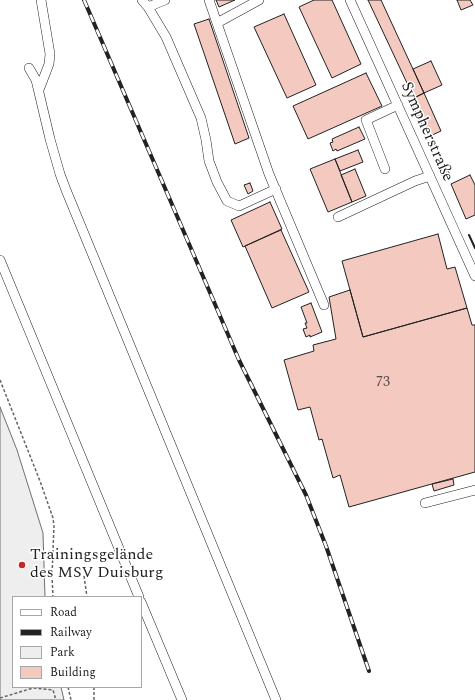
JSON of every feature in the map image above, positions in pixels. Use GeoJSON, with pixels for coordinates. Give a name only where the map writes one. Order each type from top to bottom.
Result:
{"type":"FeatureCollection","features":[{"type":"Feature","properties":{"kind":"street"},"geometry":{"type":"LineString","coordinates":[[39,90],[49,64],[50,54],[41,0]]}},
{"type":"Feature","properties":{"kind":"street"},"geometry":{"type":"LineString","coordinates":[[165,0],[145,4],[166,37],[201,118],[209,162],[227,201],[240,206],[276,189]]}},
{"type":"Feature","properties":{"kind":"street"},"geometry":{"type":"LineString","coordinates":[[209,0],[254,132],[324,304]]}},
{"type":"Feature","properties":{"kind":"street"},"geometry":{"type":"LineString","coordinates":[[217,23],[259,0]]}},
{"type":"Feature","properties":{"kind":"street","name":"Sympherstraße"},"geometry":{"type":"LineString","coordinates":[[350,0],[475,276]]}},
{"type":"Feature","properties":{"kind":"street"},"geometry":{"type":"LineString","coordinates":[[29,68],[36,80],[48,131],[66,190],[276,700]]}},
{"type":"Feature","properties":{"kind":"street"},"geometry":{"type":"LineString","coordinates":[[385,169],[366,120],[398,105]]}},
{"type":"Feature","properties":{"kind":"street"},"geometry":{"type":"LineString","coordinates":[[338,217],[415,180],[430,176]]}},
{"type":"Feature","properties":{"kind":"street"},"geometry":{"type":"LineString","coordinates":[[0,260],[139,596]]}},
{"type":"Feature","properties":{"kind":"street"},"geometry":{"type":"LineString","coordinates":[[425,503],[475,490]]}},
{"type":"Feature","properties":{"kind":"street"},"geometry":{"type":"LineString","coordinates":[[142,604],[182,700]]}},
{"type":"Feature","properties":{"kind":"path"},"geometry":{"type":"LineString","coordinates":[[0,380],[51,511],[54,526],[52,576],[53,596]]}},
{"type":"Feature","properties":{"kind":"path"},"geometry":{"type":"LineString","coordinates":[[84,576],[87,596]]}},
{"type":"Feature","properties":{"kind":"path"},"geometry":{"type":"LineString","coordinates":[[0,698],[33,688],[53,690],[56,700]]}},
{"type":"Feature","properties":{"kind":"path"},"geometry":{"type":"LineString","coordinates":[[68,688],[72,700]]}},
{"type":"Feature","properties":{"kind":"path"},"geometry":{"type":"LineString","coordinates":[[94,688],[94,700]]}},
{"type":"Feature","properties":{"kind":"green space","name":"Trainingsgelände des MSV Duisburg"},"geometry":{"type":"Polygon","coordinates":[[[0,407],[17,450],[43,533],[45,596],[12,596],[12,688],[61,688],[64,700],[0,700],[0,407]]]}},
{"type":"Feature","properties":{"kind":"building"},"geometry":{"type":"Polygon","coordinates":[[[216,0],[235,0],[219,7],[216,0]]]}},
{"type":"Feature","properties":{"kind":"building"},"geometry":{"type":"Polygon","coordinates":[[[314,0],[332,0],[361,64],[332,78],[299,7],[314,0]]]}},
{"type":"Feature","properties":{"kind":"building"},"geometry":{"type":"Polygon","coordinates":[[[368,0],[381,0],[424,93],[414,98],[368,0]]]}},
{"type":"Feature","properties":{"kind":"building"},"geometry":{"type":"Polygon","coordinates":[[[457,0],[470,0],[473,5],[461,10],[457,0]]]}},
{"type":"Feature","properties":{"kind":"building"},"geometry":{"type":"Polygon","coordinates":[[[284,14],[316,85],[287,98],[254,27],[284,14]]]}},
{"type":"Feature","properties":{"kind":"building"},"geometry":{"type":"Polygon","coordinates":[[[209,19],[249,138],[235,144],[194,24],[209,19]]]}},
{"type":"Feature","properties":{"kind":"building"},"geometry":{"type":"Polygon","coordinates":[[[431,61],[442,85],[424,93],[413,69],[431,61]]]}},
{"type":"Feature","properties":{"kind":"building"},"geometry":{"type":"Polygon","coordinates":[[[366,73],[382,106],[308,139],[293,106],[366,73]]]}},
{"type":"Feature","properties":{"kind":"building"},"geometry":{"type":"Polygon","coordinates":[[[424,93],[441,131],[428,137],[410,100],[424,93]]]}},
{"type":"Feature","properties":{"kind":"building"},"geometry":{"type":"Polygon","coordinates":[[[359,127],[365,139],[337,151],[336,149],[333,151],[330,143],[333,142],[332,139],[359,127]]]}},
{"type":"Feature","properties":{"kind":"building"},"geometry":{"type":"Polygon","coordinates":[[[358,150],[363,162],[340,171],[335,159],[358,150]]]}},
{"type":"Feature","properties":{"kind":"building"},"geometry":{"type":"Polygon","coordinates":[[[335,159],[352,202],[328,212],[310,169],[335,159]]]}},
{"type":"Feature","properties":{"kind":"building"},"geometry":{"type":"Polygon","coordinates":[[[355,169],[366,196],[352,202],[341,175],[355,169]]]}},
{"type":"Feature","properties":{"kind":"building"},"geometry":{"type":"Polygon","coordinates":[[[448,170],[451,178],[445,181],[441,173],[448,170]]]}},
{"type":"Feature","properties":{"kind":"building"},"geometry":{"type":"Polygon","coordinates":[[[470,175],[475,185],[475,215],[466,219],[451,184],[470,175]]]}},
{"type":"Feature","properties":{"kind":"building"},"geometry":{"type":"Polygon","coordinates":[[[250,183],[253,191],[248,194],[244,185],[250,183]]]}},
{"type":"Feature","properties":{"kind":"building"},"geometry":{"type":"Polygon","coordinates":[[[270,202],[282,229],[243,247],[231,220],[270,202]]]}},
{"type":"Feature","properties":{"kind":"building"},"geometry":{"type":"Polygon","coordinates":[[[281,230],[309,292],[272,308],[245,246],[281,230]]]}},
{"type":"Feature","properties":{"kind":"building"},"geometry":{"type":"Polygon","coordinates":[[[438,234],[447,269],[455,267],[467,308],[363,337],[342,261],[438,234]]]}},
{"type":"Feature","properties":{"kind":"building"},"geometry":{"type":"Polygon","coordinates":[[[350,290],[363,337],[467,308],[472,325],[475,325],[475,472],[349,507],[340,475],[333,478],[322,439],[319,440],[310,407],[298,410],[284,360],[314,351],[313,345],[336,339],[329,297],[350,290]]]}},
{"type":"Feature","properties":{"kind":"building"},"geometry":{"type":"Polygon","coordinates":[[[311,303],[322,332],[306,337],[303,329],[307,328],[305,323],[307,323],[301,307],[311,303]]]}},
{"type":"Feature","properties":{"kind":"building"},"geometry":{"type":"Polygon","coordinates":[[[453,479],[454,485],[434,491],[432,484],[453,479]]]}},
{"type":"Feature","properties":{"kind":"railway"},"geometry":{"type":"LineString","coordinates":[[84,0],[239,360],[306,495],[326,546],[369,671]]}},
{"type":"Feature","properties":{"kind":"wall"},"geometry":{"type":"LineString","coordinates":[[469,235],[475,248]]}},
{"type":"Feature","properties":{"kind":"place","name":"Trainingsgelände des MSV Duisburg"},"geometry":{"type":"Point","coordinates":[22,565]}}]}
